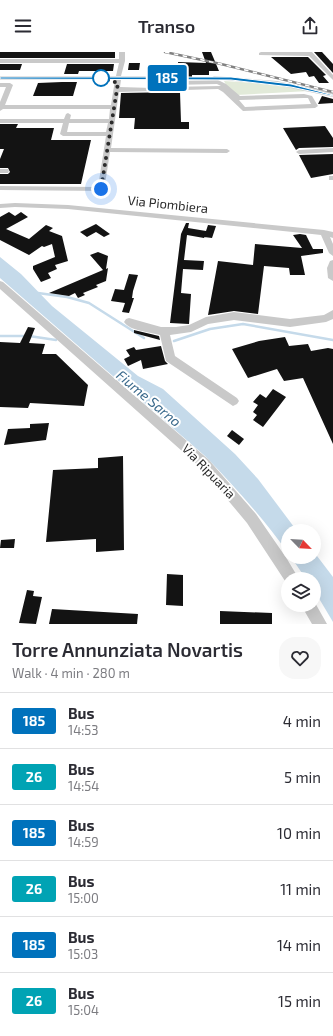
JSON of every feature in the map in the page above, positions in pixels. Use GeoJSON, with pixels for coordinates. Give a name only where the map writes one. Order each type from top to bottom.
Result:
{"type":"FeatureCollection","features":[{"type":"Feature","properties":{"kind":"street"},"geometry":{"type":"LineString","coordinates":[[0,188],[101,189],[122,61],[122,52]]}},
{"type":"Feature","properties":{"kind":"street"},"geometry":{"type":"LineString","coordinates":[[261,54],[310,53],[333,78]]}},
{"type":"Feature","properties":{"kind":"street"},"geometry":{"type":"LineString","coordinates":[[0,61],[122,61]]}},
{"type":"Feature","properties":{"kind":"street"},"geometry":{"type":"LineString","coordinates":[[0,72],[47,71]]}},
{"type":"Feature","properties":{"kind":"street"},"geometry":{"type":"LineString","coordinates":[[62,71],[119,75],[231,79],[291,86],[333,95]]}},
{"type":"Feature","properties":{"kind":"street"},"geometry":{"type":"LineString","coordinates":[[0,78],[119,75]]}},
{"type":"Feature","properties":{"kind":"street"},"geometry":{"type":"LineString","coordinates":[[0,85],[10,85],[0,108],[114,107]]}},
{"type":"Feature","properties":{"kind":"street"},"geometry":{"type":"LineString","coordinates":[[117,90],[157,90],[178,87],[222,86],[238,98],[304,96],[310,97],[312,101],[240,104],[238,100],[230,97],[222,86]]}},
{"type":"Feature","properties":{"kind":"street"},"geometry":{"type":"LineString","coordinates":[[70,107],[63,134],[110,134]]}},
{"type":"Feature","properties":{"kind":"street"},"geometry":{"type":"LineString","coordinates":[[0,121],[112,121]]}},
{"type":"Feature","properties":{"kind":"street"},"geometry":{"type":"LineString","coordinates":[[107,150],[227,151]]}},
{"type":"Feature","properties":{"kind":"street"},"geometry":{"type":"LineString","coordinates":[[299,152],[333,150]]}},
{"type":"Feature","properties":{"kind":"street","name":"Via Piombiera"},"geometry":{"type":"LineString","coordinates":[[0,206],[15,205],[68,208],[333,235]]}},
{"type":"Feature","properties":{"kind":"street"},"geometry":{"type":"LineString","coordinates":[[324,233],[333,253]]}},
{"type":"Feature","properties":{"kind":"street"},"geometry":{"type":"LineString","coordinates":[[333,263],[331,268],[333,278]]}},
{"type":"Feature","properties":{"kind":"street","name":"Via Ripuaria"},"geometry":{"type":"LineString","coordinates":[[1,286],[205,464],[235,498],[271,545],[288,572]]}},
{"type":"Feature","properties":{"kind":"street"},"geometry":{"type":"LineString","coordinates":[[129,322],[139,326],[164,331],[176,331],[191,328],[206,321],[234,316],[290,323],[326,318],[333,314]]}},
{"type":"Feature","properties":{"kind":"street"},"geometry":{"type":"LineString","coordinates":[[164,331],[170,358],[233,401]]}},
{"type":"Feature","properties":{"kind":"street"},"geometry":{"type":"LineString","coordinates":[[312,612],[320,624]]}},
{"type":"Feature","properties":{"kind":"green space"},"geometry":{"type":"Polygon","coordinates":[[[224,81],[272,84],[309,91],[237,95],[228,89],[224,81]]]}},
{"type":"Feature","properties":{"kind":"water","name":"Fiume Sarno"},"geometry":{"type":"Polygon","coordinates":[[[0,257],[21,274],[52,306],[138,376],[163,389],[235,454],[258,479],[292,524],[281,524],[281,543],[269,527],[205,456],[0,278],[0,257]]]}},
{"type":"Feature","properties":{"kind":"water"},"geometry":{"type":"Polygon","coordinates":[[[321,561],[333,577],[333,622],[321,602],[321,572],[301,572],[296,564],[321,564],[321,561]]]}},
{"type":"Feature","properties":{"kind":"building"},"geometry":{"type":"Polygon","coordinates":[[[0,52],[115,52],[115,58],[0,58],[0,52]]]}},
{"type":"Feature","properties":{"kind":"building"},"geometry":{"type":"Polygon","coordinates":[[[202,52],[211,52],[219,71],[209,71],[209,75],[192,75],[192,79],[182,79],[182,77],[177,74],[177,70],[179,70],[178,62],[206,63],[202,52]]]}},
{"type":"Feature","properties":{"kind":"building"},"geometry":{"type":"Polygon","coordinates":[[[314,52],[322,52],[333,64],[333,73],[314,52]]]}},
{"type":"Feature","properties":{"kind":"building"},"geometry":{"type":"Polygon","coordinates":[[[271,57],[308,57],[326,75],[323,76],[329,83],[319,83],[314,76],[309,77],[306,72],[291,74],[271,57]]]}},
{"type":"Feature","properties":{"kind":"building"},"geometry":{"type":"Polygon","coordinates":[[[129,63],[140,63],[139,70],[128,70],[129,63]]]}},
{"type":"Feature","properties":{"kind":"building"},"geometry":{"type":"Polygon","coordinates":[[[0,64],[22,64],[20,70],[0,70],[0,64]]]}},
{"type":"Feature","properties":{"kind":"building"},"geometry":{"type":"Polygon","coordinates":[[[67,64],[114,64],[113,71],[79,71],[78,74],[64,74],[67,64]]]}},
{"type":"Feature","properties":{"kind":"building"},"geometry":{"type":"Polygon","coordinates":[[[77,82],[73,96],[33,96],[38,83],[77,82]]]}},
{"type":"Feature","properties":{"kind":"building"},"geometry":{"type":"Polygon","coordinates":[[[180,92],[181,122],[189,122],[189,129],[134,129],[135,118],[119,118],[121,93],[180,92]]]}},
{"type":"Feature","properties":{"kind":"building"},"geometry":{"type":"Polygon","coordinates":[[[322,96],[333,99],[333,103],[318,104],[322,96]]]}},
{"type":"Feature","properties":{"kind":"building"},"geometry":{"type":"Polygon","coordinates":[[[0,124],[18,124],[16,128],[54,128],[51,140],[91,140],[81,184],[0,184],[0,174],[8,174],[10,172],[8,168],[0,168],[0,159],[4,149],[0,149],[0,124]]]}},
{"type":"Feature","properties":{"kind":"building"},"geometry":{"type":"Polygon","coordinates":[[[325,126],[333,138],[333,147],[299,148],[296,150],[283,128],[325,126]]]}},
{"type":"Feature","properties":{"kind":"building"},"geometry":{"type":"Polygon","coordinates":[[[333,154],[333,174],[311,178],[299,155],[333,154]]]}},
{"type":"Feature","properties":{"kind":"building"},"geometry":{"type":"Polygon","coordinates":[[[9,212],[15,216],[21,212],[28,217],[6,229],[29,239],[46,225],[53,228],[49,231],[62,236],[68,261],[55,265],[57,269],[48,273],[51,278],[41,282],[33,269],[33,266],[55,257],[52,244],[44,247],[42,246],[29,255],[0,240],[0,217],[9,212]]]}},
{"type":"Feature","properties":{"kind":"building"},"geometry":{"type":"Polygon","coordinates":[[[186,223],[189,223],[188,228],[206,231],[208,225],[216,226],[212,238],[187,235],[184,260],[204,261],[203,270],[183,269],[181,293],[191,294],[189,324],[170,323],[181,234],[186,223]]]}},
{"type":"Feature","properties":{"kind":"building"},"geometry":{"type":"Polygon","coordinates":[[[96,224],[110,234],[104,237],[96,232],[87,237],[80,232],[96,224]]]}},
{"type":"Feature","properties":{"kind":"building"},"geometry":{"type":"Polygon","coordinates":[[[293,235],[306,235],[313,249],[323,249],[323,253],[301,256],[305,275],[290,275],[289,268],[264,266],[258,314],[234,311],[208,315],[218,261],[253,265],[255,244],[302,248],[293,235]]]}},
{"type":"Feature","properties":{"kind":"building"},"geometry":{"type":"Polygon","coordinates":[[[98,252],[108,256],[106,281],[96,285],[98,287],[83,293],[85,295],[78,298],[75,293],[69,296],[49,293],[103,270],[90,255],[98,252]]]}},
{"type":"Feature","properties":{"kind":"building"},"geometry":{"type":"Polygon","coordinates":[[[129,274],[138,275],[133,291],[132,298],[134,298],[129,313],[122,312],[125,303],[111,301],[115,289],[124,290],[129,274]]]}},
{"type":"Feature","properties":{"kind":"building"},"geometry":{"type":"Polygon","coordinates":[[[28,327],[35,328],[29,343],[45,344],[42,354],[56,354],[88,385],[84,406],[30,403],[28,408],[0,407],[0,342],[20,343],[28,327]]]}},
{"type":"Feature","properties":{"kind":"building"},"geometry":{"type":"Polygon","coordinates":[[[134,330],[159,336],[160,340],[134,333],[134,330]]]}},
{"type":"Feature","properties":{"kind":"building"},"geometry":{"type":"Polygon","coordinates":[[[285,337],[289,346],[308,344],[311,351],[328,348],[333,349],[333,444],[303,378],[284,381],[277,369],[248,378],[232,349],[259,341],[285,337]]]}},
{"type":"Feature","properties":{"kind":"building"},"geometry":{"type":"Polygon","coordinates":[[[161,346],[165,361],[168,364],[143,369],[141,360],[128,366],[124,359],[130,356],[126,350],[134,347],[136,350],[161,346]]]}},
{"type":"Feature","properties":{"kind":"building"},"geometry":{"type":"Polygon","coordinates":[[[273,389],[286,397],[263,427],[253,420],[257,415],[253,412],[258,405],[253,402],[260,394],[266,398],[273,389]]]}},
{"type":"Feature","properties":{"kind":"building"},"geometry":{"type":"Polygon","coordinates":[[[49,423],[46,440],[4,445],[8,429],[30,428],[30,424],[49,423]]]}},
{"type":"Feature","properties":{"kind":"building"},"geometry":{"type":"Polygon","coordinates":[[[232,430],[244,439],[239,445],[227,436],[232,430]]]}},
{"type":"Feature","properties":{"kind":"building"},"geometry":{"type":"Polygon","coordinates":[[[123,456],[124,550],[96,552],[96,539],[46,542],[53,470],[98,468],[98,458],[123,456]]]}},
{"type":"Feature","properties":{"kind":"building"},"geometry":{"type":"Polygon","coordinates":[[[15,539],[14,548],[0,548],[1,540],[15,539]]]}},
{"type":"Feature","properties":{"kind":"building"},"geometry":{"type":"Polygon","coordinates":[[[167,574],[183,575],[183,606],[166,605],[167,574]]]}},
{"type":"Feature","properties":{"kind":"building"},"geometry":{"type":"Polygon","coordinates":[[[27,590],[34,591],[33,596],[42,597],[36,624],[19,623],[27,590]]]}},
{"type":"Feature","properties":{"kind":"building"},"geometry":{"type":"Polygon","coordinates":[[[52,609],[138,614],[137,624],[49,624],[52,609]]]}},
{"type":"Feature","properties":{"kind":"building"},"geometry":{"type":"Polygon","coordinates":[[[220,611],[272,613],[272,624],[220,624],[220,611]]]}},
{"type":"Feature","properties":{"kind":"waterway"},"geometry":{"type":"LineString","coordinates":[[38,293],[67,297],[89,303],[144,338]]}},
{"type":"Feature","properties":{"kind":"waterway"},"geometry":{"type":"LineString","coordinates":[[174,341],[210,329],[243,324],[333,340]]}},
{"type":"Feature","properties":{"kind":"waterway"},"geometry":{"type":"LineString","coordinates":[[0,336],[29,336],[56,340]]}},
{"type":"Feature","properties":{"kind":"railway"},"geometry":{"type":"LineString","coordinates":[[165,52],[221,64],[333,92]]}},
{"type":"Feature","properties":{"kind":"bus line","name":"185"},"geometry":{"type":"LineString","coordinates":[[0,78],[212,78],[268,82],[333,95]]}},
{"type":"Feature","properties":{"kind":"route"},"geometry":{"type":"LineString","coordinates":[[101,78],[118,83],[101,189]]}}]}
